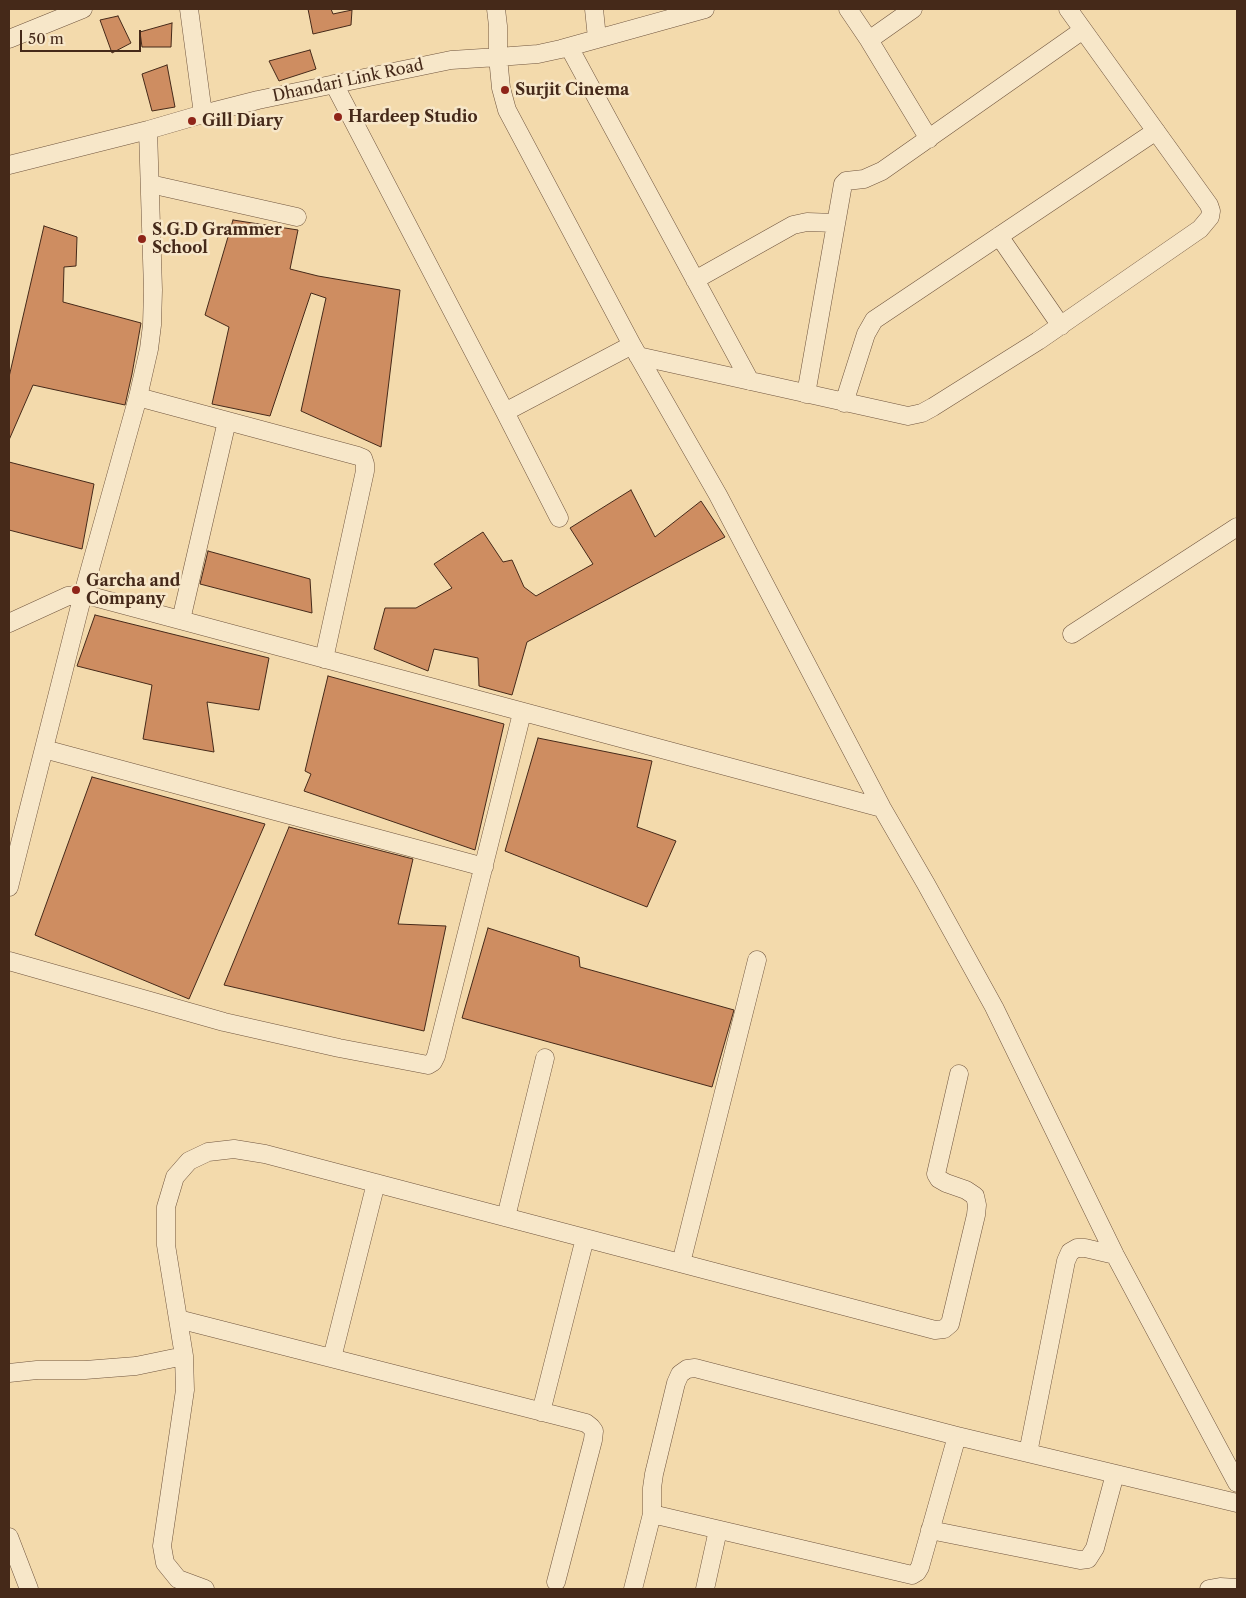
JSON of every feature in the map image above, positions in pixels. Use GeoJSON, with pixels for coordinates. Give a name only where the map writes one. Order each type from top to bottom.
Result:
{"type":"FeatureCollection","features":[{"type":"Feature","properties":{"kind":"street"},"geometry":{"type":"LineString","coordinates":[[9,40],[83,9]]}},
{"type":"Feature","properties":{"kind":"street"},"geometry":{"type":"LineString","coordinates":[[189,9],[203,114]]}},
{"type":"Feature","properties":{"kind":"street"},"geometry":{"type":"LineString","coordinates":[[496,9],[501,88],[507,110],[635,350],[718,495],[882,808],[994,1007],[1115,1254],[1237,1483]]}},
{"type":"Feature","properties":{"kind":"street"},"geometry":{"type":"LineString","coordinates":[[594,9],[597,38]]}},
{"type":"Feature","properties":{"kind":"street","name":"Dhandari Link Road"},"geometry":{"type":"LineString","coordinates":[[9,165],[203,114],[334,84],[451,60],[538,54],[705,9]]}},
{"type":"Feature","properties":{"kind":"street"},"geometry":{"type":"LineString","coordinates":[[848,9],[929,139]]}},
{"type":"Feature","properties":{"kind":"street"},"geometry":{"type":"LineString","coordinates":[[869,40],[912,9]]}},
{"type":"Feature","properties":{"kind":"street"},"geometry":{"type":"LineString","coordinates":[[505,412],[635,350],[750,381],[908,416],[922,412],[1038,341],[1200,229],[1210,217],[1209,205],[1068,9]]}},
{"type":"Feature","properties":{"kind":"street"},"geometry":{"type":"LineString","coordinates":[[806,394],[842,188],[846,181],[874,176],[1083,30]]}},
{"type":"Feature","properties":{"kind":"street"},"geometry":{"type":"LineString","coordinates":[[569,47],[750,381]]}},
{"type":"Feature","properties":{"kind":"street"},"geometry":{"type":"LineString","coordinates":[[334,84],[559,518]]}},
{"type":"Feature","properties":{"kind":"street"},"geometry":{"type":"LineString","coordinates":[[9,887],[83,594],[138,397],[149,349],[154,290],[148,130]]}},
{"type":"Feature","properties":{"kind":"street"},"geometry":{"type":"LineString","coordinates":[[844,402],[866,334],[874,320],[1156,131]]}},
{"type":"Feature","properties":{"kind":"street"},"geometry":{"type":"LineString","coordinates":[[150,184],[297,217]]}},
{"type":"Feature","properties":{"kind":"street"},"geometry":{"type":"LineString","coordinates":[[695,280],[794,225],[807,222],[836,223]]}},
{"type":"Feature","properties":{"kind":"street"},"geometry":{"type":"LineString","coordinates":[[999,236],[1061,326]]}},
{"type":"Feature","properties":{"kind":"street"},"geometry":{"type":"LineString","coordinates":[[138,397],[362,458],[365,464],[365,471],[324,659]]}},
{"type":"Feature","properties":{"kind":"street"},"geometry":{"type":"LineString","coordinates":[[181,620],[227,421]]}},
{"type":"Feature","properties":{"kind":"street"},"geometry":{"type":"LineString","coordinates":[[1072,634],[1237,527]]}},
{"type":"Feature","properties":{"kind":"street"},"geometry":{"type":"LineString","coordinates":[[9,623],[68,596],[83,594],[882,808]]}},
{"type":"Feature","properties":{"kind":"street"},"geometry":{"type":"LineString","coordinates":[[9,961],[224,1022],[339,1048],[428,1065],[433,1062],[436,1056],[522,713]]}},
{"type":"Feature","properties":{"kind":"street"},"geometry":{"type":"LineString","coordinates":[[44,748],[484,867]]}},
{"type":"Feature","properties":{"kind":"street"},"geometry":{"type":"LineString","coordinates":[[680,1263],[757,960]]}},
{"type":"Feature","properties":{"kind":"street"},"geometry":{"type":"LineString","coordinates":[[506,1217],[545,1058]]}},
{"type":"Feature","properties":{"kind":"street"},"geometry":{"type":"LineString","coordinates":[[205,1589],[178,1579],[165,1563],[162,1546],[185,1390],[184,1356],[166,1246],[166,1207],[175,1177],[189,1161],[208,1152],[234,1149],[265,1154],[935,1330],[944,1330],[950,1324],[953,1313],[977,1205],[975,1196],[966,1190],[946,1183],[939,1179],[936,1174],[959,1074]]}},
{"type":"Feature","properties":{"kind":"street"},"geometry":{"type":"LineString","coordinates":[[332,1358],[376,1183]]}},
{"type":"Feature","properties":{"kind":"street"},"geometry":{"type":"LineString","coordinates":[[541,1412],[585,1238]]}},
{"type":"Feature","properties":{"kind":"street"},"geometry":{"type":"LineString","coordinates":[[1028,1453],[1066,1261],[1070,1252],[1076,1248],[1115,1254]]}},
{"type":"Feature","properties":{"kind":"street"},"geometry":{"type":"LineString","coordinates":[[178,1319],[586,1423],[591,1426],[594,1431],[593,1440],[556,1582]]}},
{"type":"Feature","properties":{"kind":"street"},"geometry":{"type":"LineString","coordinates":[[9,1373],[136,1366],[184,1356]]}},
{"type":"Feature","properties":{"kind":"street"},"geometry":{"type":"LineString","coordinates":[[633,1589],[652,1514],[654,1474],[667,1419],[676,1383],[680,1374],[687,1369],[695,1368],[957,1436],[1237,1503]]}},
{"type":"Feature","properties":{"kind":"street"},"geometry":{"type":"LineString","coordinates":[[652,1514],[912,1575],[920,1567],[957,1436]]}},
{"type":"Feature","properties":{"kind":"street"},"geometry":{"type":"LineString","coordinates":[[930,1530],[1080,1560],[1088,1559],[1096,1548],[1115,1474]]}},
{"type":"Feature","properties":{"kind":"street"},"geometry":{"type":"LineString","coordinates":[[705,1589],[718,1530]]}},
{"type":"Feature","properties":{"kind":"street"},"geometry":{"type":"LineString","coordinates":[[9,1537],[29,1589]]}},
{"type":"Feature","properties":{"kind":"street"},"geometry":{"type":"LineString","coordinates":[[1209,1589],[1220,1587],[1237,1588]]}},
{"type":"Feature","properties":{"kind":"building"},"geometry":{"type":"Polygon","coordinates":[[[308,9],[331,9],[333,14],[352,10],[351,25],[313,34],[308,9]]]}},
{"type":"Feature","properties":{"kind":"building"},"geometry":{"type":"Polygon","coordinates":[[[118,16],[131,43],[112,53],[100,20],[118,16]]]}},
{"type":"Feature","properties":{"kind":"building"},"geometry":{"type":"Polygon","coordinates":[[[172,23],[171,47],[142,47],[140,32],[172,23]]]}},
{"type":"Feature","properties":{"kind":"building"},"geometry":{"type":"Polygon","coordinates":[[[310,50],[316,69],[279,81],[269,61],[310,50]]]}},
{"type":"Feature","properties":{"kind":"building"},"geometry":{"type":"Polygon","coordinates":[[[167,65],[175,107],[152,111],[142,74],[167,65]]]}},
{"type":"Feature","properties":{"kind":"building"},"geometry":{"type":"Polygon","coordinates":[[[233,220],[298,230],[290,269],[318,276],[400,290],[381,447],[301,411],[326,298],[311,293],[270,416],[212,404],[229,327],[205,315],[233,220]]]}},
{"type":"Feature","properties":{"kind":"building"},"geometry":{"type":"Polygon","coordinates":[[[44,226],[77,237],[76,266],[64,267],[63,302],[141,323],[125,405],[33,385],[9,440],[9,377],[44,226]]]}},
{"type":"Feature","properties":{"kind":"building"},"geometry":{"type":"Polygon","coordinates":[[[9,462],[94,484],[82,549],[9,530],[9,462]]]}},
{"type":"Feature","properties":{"kind":"building"},"geometry":{"type":"Polygon","coordinates":[[[631,490],[655,537],[701,501],[725,537],[527,642],[512,695],[479,686],[478,658],[434,649],[428,671],[374,649],[385,608],[416,608],[452,588],[434,564],[483,532],[503,562],[512,560],[524,587],[536,596],[593,564],[570,528],[631,490]]]}},
{"type":"Feature","properties":{"kind":"building"},"geometry":{"type":"Polygon","coordinates":[[[208,551],[310,579],[312,613],[200,584],[208,551]]]}},
{"type":"Feature","properties":{"kind":"building"},"geometry":{"type":"Polygon","coordinates":[[[95,615],[269,658],[259,710],[207,702],[214,752],[143,739],[152,685],[77,666],[95,615]]]}},
{"type":"Feature","properties":{"kind":"building"},"geometry":{"type":"Polygon","coordinates":[[[328,676],[504,724],[475,850],[304,791],[311,774],[305,771],[328,676]]]}},
{"type":"Feature","properties":{"kind":"building"},"geometry":{"type":"Polygon","coordinates":[[[538,738],[652,761],[637,827],[676,841],[647,907],[505,851],[538,738]]]}},
{"type":"Feature","properties":{"kind":"building"},"geometry":{"type":"Polygon","coordinates":[[[92,777],[265,824],[189,999],[35,935],[92,777]]]}},
{"type":"Feature","properties":{"kind":"building"},"geometry":{"type":"Polygon","coordinates":[[[289,827],[413,859],[398,924],[446,926],[424,1031],[224,985],[289,827]]]}},
{"type":"Feature","properties":{"kind":"building"},"geometry":{"type":"Polygon","coordinates":[[[488,928],[579,957],[580,967],[734,1010],[712,1087],[462,1018],[488,928]]]}},
{"type":"Feature","properties":{"kind":"place","name":"Surjit Cinema"},"geometry":{"type":"Point","coordinates":[505,90]}},
{"type":"Feature","properties":{"kind":"place","name":"Hardeep Studio"},"geometry":{"type":"Point","coordinates":[338,117]}},
{"type":"Feature","properties":{"kind":"place","name":"Gill Diary"},"geometry":{"type":"Point","coordinates":[192,121]}},
{"type":"Feature","properties":{"kind":"place","name":"S.G.D Grammer School"},"geometry":{"type":"Point","coordinates":[142,239]}},
{"type":"Feature","properties":{"kind":"place","name":"Garcha and Company"},"geometry":{"type":"Point","coordinates":[76,590]}}]}
